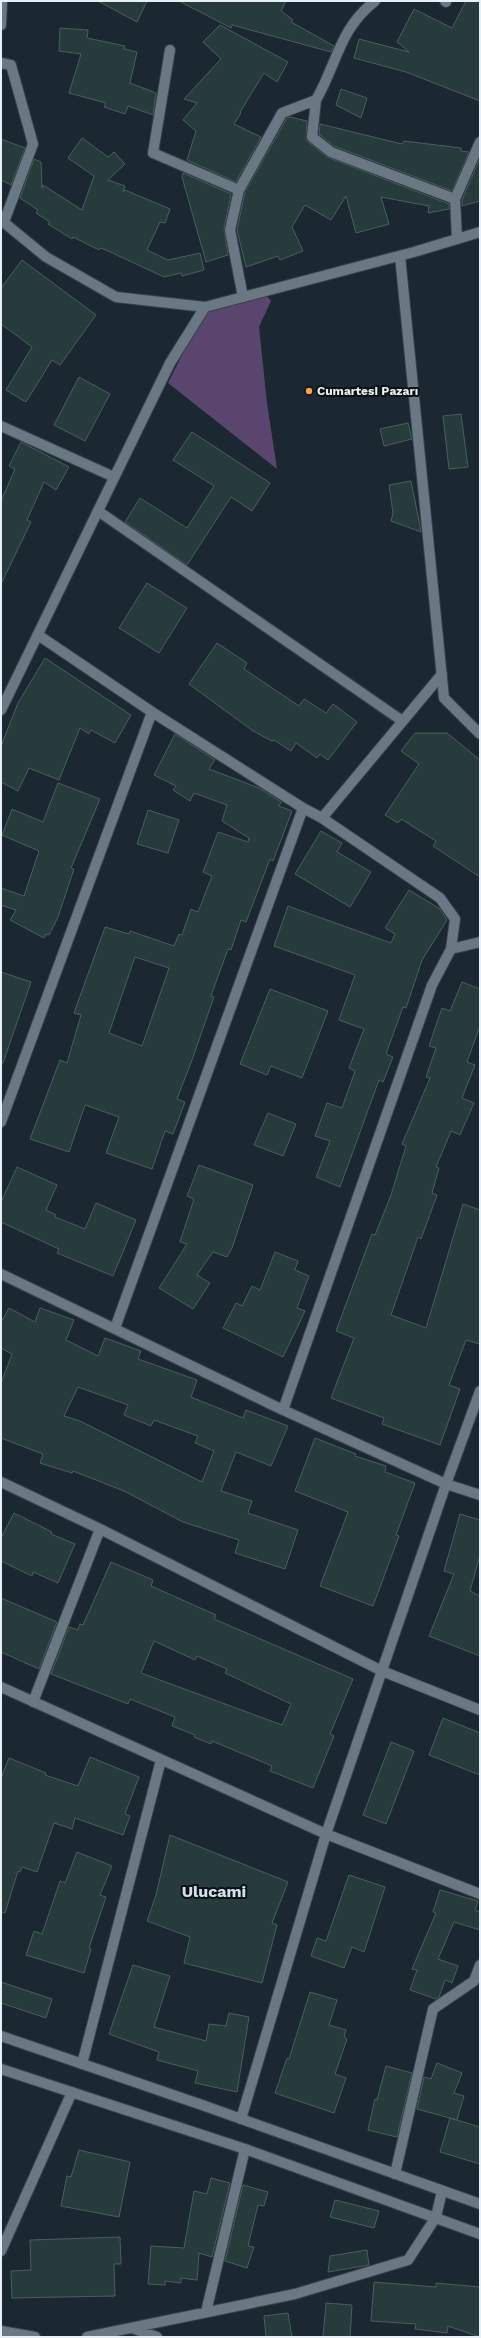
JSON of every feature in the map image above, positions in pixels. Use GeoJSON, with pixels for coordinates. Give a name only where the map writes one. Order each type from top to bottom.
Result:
{"type":"FeatureCollection","features":[{"type":"Feature","properties":{"kind":"street"},"geometry":{"type":"LineString","coordinates":[[1,25],[2,1]]}},
{"type":"Feature","properties":{"kind":"street"},"geometry":{"type":"LineString","coordinates":[[375,1],[359,13],[343,38],[326,82],[316,100],[312,137],[331,152],[455,199]]}},
{"type":"Feature","properties":{"kind":"street"},"geometry":{"type":"LineString","coordinates":[[170,50],[153,153],[239,190]]}},
{"type":"Feature","properties":{"kind":"street"},"geometry":{"type":"LineString","coordinates":[[1,63],[11,65],[33,144],[2,221],[46,257],[116,297],[204,306],[400,256],[480,232]]}},
{"type":"Feature","properties":{"kind":"street"},"geometry":{"type":"LineString","coordinates":[[243,297],[230,230],[239,190],[282,113],[316,100]]}},
{"type":"Feature","properties":{"kind":"street"},"geometry":{"type":"LineString","coordinates":[[457,239],[455,199],[480,142]]}},
{"type":"Feature","properties":{"kind":"street"},"geometry":{"type":"LineString","coordinates":[[400,256],[444,698],[480,734]]}},
{"type":"Feature","properties":{"kind":"street"},"geometry":{"type":"LineString","coordinates":[[1,710],[170,363],[204,306]]}},
{"type":"Feature","properties":{"kind":"street"},"geometry":{"type":"LineString","coordinates":[[1,426],[114,477]]}},
{"type":"Feature","properties":{"kind":"street"},"geometry":{"type":"LineString","coordinates":[[98,511],[401,720]]}},
{"type":"Feature","properties":{"kind":"street"},"geometry":{"type":"LineString","coordinates":[[38,635],[152,712],[303,808],[322,818],[440,898],[455,919],[451,949],[432,985],[283,1410]]}},
{"type":"Feature","properties":{"kind":"street"},"geometry":{"type":"LineString","coordinates":[[322,818],[401,720],[442,674]]}},
{"type":"Feature","properties":{"kind":"street"},"geometry":{"type":"LineString","coordinates":[[1,1122],[152,712]]}},
{"type":"Feature","properties":{"kind":"street"},"geometry":{"type":"LineString","coordinates":[[115,1328],[303,808]]}},
{"type":"Feature","properties":{"kind":"street"},"geometry":{"type":"LineString","coordinates":[[451,949],[480,942]]}},
{"type":"Feature","properties":{"kind":"street"},"geometry":{"type":"LineString","coordinates":[[1,1274],[283,1410],[446,1484],[480,1495]]}},
{"type":"Feature","properties":{"kind":"street"},"geometry":{"type":"LineString","coordinates":[[241,2119],[326,1834],[446,1484],[480,1391]]}},
{"type":"Feature","properties":{"kind":"street"},"geometry":{"type":"LineString","coordinates":[[1,1482],[100,1529],[382,1671],[480,1710]]}},
{"type":"Feature","properties":{"kind":"street"},"geometry":{"type":"LineString","coordinates":[[33,1702],[100,1529]]}},
{"type":"Feature","properties":{"kind":"street"},"geometry":{"type":"LineString","coordinates":[[1,1688],[326,1834],[480,1894]]}},
{"type":"Feature","properties":{"kind":"street"},"geometry":{"type":"LineString","coordinates":[[82,2064],[161,1760]]}},
{"type":"Feature","properties":{"kind":"street"},"geometry":{"type":"LineString","coordinates":[[395,2174],[433,2009],[474,1981],[480,1965]]}},
{"type":"Feature","properties":{"kind":"street"},"geometry":{"type":"LineString","coordinates":[[1,2036],[480,2204]]}},
{"type":"Feature","properties":{"kind":"street"},"geometry":{"type":"LineString","coordinates":[[1,2069],[245,2149],[480,2234]]}},
{"type":"Feature","properties":{"kind":"street"},"geometry":{"type":"LineString","coordinates":[[1,2251],[72,2092]]}},
{"type":"Feature","properties":{"kind":"street"},"geometry":{"type":"LineString","coordinates":[[206,2312],[245,2149]]}},
{"type":"Feature","properties":{"kind":"street"},"geometry":{"type":"LineString","coordinates":[[87,2337],[295,2294],[408,2260],[436,2217],[442,2191]]}},
{"type":"Feature","properties":{"kind":"street"},"geometry":{"type":"LineString","coordinates":[[132,2328],[157,2337]]}},
{"type":"Feature","properties":{"kind":"street"},"geometry":{"type":"LineString","coordinates":[[1,2331],[35,2337]]}},
{"type":"Feature","properties":{"kind":"shaded area"},"geometry":{"type":"Polygon","coordinates":[[[265,294],[271,301],[259,327],[267,403],[277,469],[168,383],[198,323],[208,309],[265,294]]]}},
{"type":"Feature","properties":{"kind":"building"},"geometry":{"type":"Polygon","coordinates":[[[98,1],[147,1],[137,22],[98,1]]]}},
{"type":"Feature","properties":{"kind":"building"},"geometry":{"type":"Polygon","coordinates":[[[179,1],[286,1],[281,11],[293,20],[291,22],[334,46],[331,52],[232,25],[231,28],[179,1]]]}},
{"type":"Feature","properties":{"kind":"building"},"geometry":{"type":"Polygon","coordinates":[[[466,1],[480,1],[480,101],[406,72],[354,58],[359,39],[409,52],[397,42],[414,9],[452,28],[466,1]]]}},
{"type":"Feature","properties":{"kind":"building"},"geometry":{"type":"Polygon","coordinates":[[[220,25],[288,62],[277,82],[264,73],[234,124],[261,137],[236,182],[187,160],[196,131],[183,120],[197,103],[184,99],[221,59],[203,42],[220,25]]]}},
{"type":"Feature","properties":{"kind":"building"},"geometry":{"type":"Polygon","coordinates":[[[60,28],[88,30],[87,38],[125,46],[124,49],[137,52],[130,83],[156,93],[153,115],[128,106],[125,114],[104,107],[106,103],[69,93],[81,54],[59,51],[60,28]]]}},
{"type":"Feature","properties":{"kind":"building"},"geometry":{"type":"Polygon","coordinates":[[[341,89],[367,98],[361,118],[336,105],[341,89]]]}},
{"type":"Feature","properties":{"kind":"building"},"geometry":{"type":"Polygon","coordinates":[[[290,117],[307,121],[306,140],[327,157],[449,204],[449,209],[428,213],[429,206],[381,197],[389,224],[356,233],[346,196],[331,220],[305,205],[292,227],[303,251],[280,260],[278,256],[246,267],[237,230],[245,192],[287,118],[290,117]]]}},
{"type":"Feature","properties":{"kind":"building"},"geometry":{"type":"Polygon","coordinates":[[[320,124],[402,144],[404,141],[461,148],[461,151],[469,152],[452,191],[334,146],[319,134],[320,124]]]}},
{"type":"Feature","properties":{"kind":"building"},"geometry":{"type":"Polygon","coordinates":[[[82,138],[108,157],[114,152],[125,164],[108,180],[125,186],[123,192],[125,190],[170,209],[165,223],[160,222],[147,250],[168,260],[200,253],[204,270],[182,276],[181,273],[164,277],[106,250],[100,248],[99,250],[73,237],[72,239],[48,224],[50,222],[36,213],[38,210],[20,198],[34,159],[41,162],[42,188],[43,185],[82,210],[94,176],[68,158],[82,138]]]}},
{"type":"Feature","properties":{"kind":"building"},"geometry":{"type":"Polygon","coordinates":[[[1,139],[25,148],[11,185],[1,180],[1,139]]]}},
{"type":"Feature","properties":{"kind":"building"},"geometry":{"type":"Polygon","coordinates":[[[480,158],[480,201],[462,206],[462,200],[480,158]]]}},
{"type":"Feature","properties":{"kind":"building"},"geometry":{"type":"Polygon","coordinates":[[[183,173],[231,194],[224,229],[228,255],[206,262],[182,177],[183,173]]]}},
{"type":"Feature","properties":{"kind":"building"},"geometry":{"type":"Polygon","coordinates":[[[22,260],[96,315],[60,365],[52,360],[26,402],[6,390],[32,347],[1,324],[1,288],[22,260]]]}},
{"type":"Feature","properties":{"kind":"building"},"geometry":{"type":"Polygon","coordinates":[[[79,377],[110,394],[85,441],[54,425],[79,377]]]}},
{"type":"Feature","properties":{"kind":"building"},"geometry":{"type":"Polygon","coordinates":[[[461,414],[468,467],[449,469],[443,416],[461,414]]]}},
{"type":"Feature","properties":{"kind":"building"},"geometry":{"type":"Polygon","coordinates":[[[408,423],[412,439],[384,446],[380,429],[408,423]]]}},
{"type":"Feature","properties":{"kind":"building"},"geometry":{"type":"Polygon","coordinates":[[[192,432],[270,483],[252,511],[231,497],[187,565],[125,522],[140,498],[187,528],[214,486],[173,460],[192,432]]]}},
{"type":"Feature","properties":{"kind":"building"},"geometry":{"type":"Polygon","coordinates":[[[21,442],[69,467],[56,490],[44,482],[27,520],[31,522],[1,584],[1,501],[15,469],[9,466],[21,442]]]}},
{"type":"Feature","properties":{"kind":"building"},"geometry":{"type":"Polygon","coordinates":[[[411,481],[421,532],[391,521],[393,513],[389,485],[411,481]]]}},
{"type":"Feature","properties":{"kind":"building"},"geometry":{"type":"Polygon","coordinates":[[[147,583],[187,608],[159,653],[119,628],[147,583]]]}},
{"type":"Feature","properties":{"kind":"building"},"geometry":{"type":"Polygon","coordinates":[[[217,643],[247,663],[244,669],[299,706],[304,699],[326,713],[333,704],[357,722],[328,760],[320,754],[317,758],[296,743],[291,751],[274,740],[272,741],[253,731],[189,684],[217,643]]]}},
{"type":"Feature","properties":{"kind":"building"},"geometry":{"type":"Polygon","coordinates":[[[45,658],[131,715],[115,743],[91,730],[89,734],[80,728],[59,780],[29,768],[18,791],[1,782],[1,746],[18,703],[45,658]]]}},
{"type":"Feature","properties":{"kind":"building"},"geometry":{"type":"Polygon","coordinates":[[[415,733],[447,733],[480,760],[480,877],[433,846],[436,841],[401,819],[398,823],[385,815],[419,764],[401,751],[415,733]]]}},
{"type":"Feature","properties":{"kind":"building"},"geometry":{"type":"Polygon","coordinates":[[[175,734],[215,760],[209,769],[259,788],[281,802],[279,806],[292,811],[273,861],[270,859],[246,922],[241,920],[231,950],[228,949],[211,996],[214,997],[177,1099],[185,1102],[173,1134],[165,1131],[152,1169],[106,1153],[119,1117],[85,1105],[69,1152],[30,1139],[60,1060],[67,1063],[81,1015],[74,1013],[105,927],[129,934],[130,931],[174,946],[179,934],[182,935],[191,909],[198,912],[212,876],[203,872],[218,832],[248,842],[249,838],[222,821],[227,805],[194,793],[190,801],[173,790],[176,786],[154,775],[175,734]],[[135,957],[109,1033],[142,1046],[169,968],[135,957]]]}},
{"type":"Feature","properties":{"kind":"building"},"geometry":{"type":"Polygon","coordinates":[[[58,783],[100,799],[71,868],[74,869],[58,917],[49,935],[46,934],[44,938],[10,920],[16,910],[1,905],[1,888],[24,896],[39,851],[2,835],[12,809],[43,822],[58,783]]]}},
{"type":"Feature","properties":{"kind":"building"},"geometry":{"type":"Polygon","coordinates":[[[148,810],[179,820],[168,853],[137,844],[148,810]]]}},
{"type":"Feature","properties":{"kind":"building"},"geometry":{"type":"Polygon","coordinates":[[[321,831],[342,843],[337,852],[371,872],[350,907],[295,874],[321,831]]]}},
{"type":"Feature","properties":{"kind":"building"},"geometry":{"type":"Polygon","coordinates":[[[409,890],[440,909],[447,920],[422,960],[406,1008],[403,1007],[386,1054],[393,1057],[383,1082],[379,1080],[340,1187],[316,1177],[330,1141],[315,1136],[327,1103],[342,1108],[355,1071],[349,1068],[364,1029],[339,1020],[355,975],[274,946],[288,906],[391,943],[395,934],[385,928],[409,890]]]}},
{"type":"Feature","properties":{"kind":"building"},"geometry":{"type":"Polygon","coordinates":[[[1,972],[31,982],[3,1063],[1,1063],[1,972]]]}},
{"type":"Feature","properties":{"kind":"building"},"geometry":{"type":"Polygon","coordinates":[[[462,982],[480,989],[480,1026],[467,1062],[475,1065],[462,1098],[474,1103],[460,1135],[451,1131],[436,1167],[439,1168],[432,1193],[437,1195],[421,1239],[418,1237],[391,1315],[426,1328],[463,1204],[480,1210],[480,1344],[466,1340],[449,1385],[460,1389],[440,1445],[382,1424],[384,1418],[331,1398],[354,1338],[336,1331],[372,1234],[375,1235],[391,1195],[406,1146],[402,1144],[430,1078],[426,1077],[436,1048],[429,1046],[442,1008],[450,1011],[462,982]]]}},
{"type":"Feature","properties":{"kind":"building"},"geometry":{"type":"Polygon","coordinates":[[[270,989],[328,1011],[302,1078],[271,1066],[267,1075],[240,1064],[270,989]]]}},
{"type":"Feature","properties":{"kind":"building"},"geometry":{"type":"Polygon","coordinates":[[[268,1113],[296,1124],[283,1156],[254,1145],[268,1113]]]}},
{"type":"Feature","properties":{"kind":"building"},"geometry":{"type":"Polygon","coordinates":[[[199,1165],[253,1185],[232,1248],[227,1257],[213,1252],[197,1275],[210,1283],[193,1309],[159,1288],[187,1244],[180,1242],[194,1199],[187,1196],[199,1165]]]}},
{"type":"Feature","properties":{"kind":"building"},"geometry":{"type":"Polygon","coordinates":[[[17,1167],[57,1185],[46,1210],[56,1215],[55,1217],[85,1229],[96,1203],[136,1220],[113,1276],[57,1253],[59,1249],[1,1222],[1,1202],[17,1167]]]}},
{"type":"Feature","properties":{"kind":"building"},"geometry":{"type":"Polygon","coordinates":[[[275,1252],[298,1261],[295,1270],[309,1276],[297,1308],[305,1311],[283,1357],[223,1328],[236,1303],[242,1306],[252,1286],[260,1290],[275,1252]]]}},
{"type":"Feature","properties":{"kind":"building"},"geometry":{"type":"Polygon","coordinates":[[[9,1308],[35,1322],[40,1308],[74,1320],[66,1340],[98,1356],[105,1338],[141,1351],[138,1359],[197,1380],[191,1397],[243,1418],[246,1410],[288,1426],[271,1466],[236,1452],[221,1491],[252,1501],[248,1513],[298,1530],[285,1569],[235,1553],[239,1540],[183,1522],[124,1491],[73,1471],[72,1473],[40,1463],[43,1454],[1,1438],[1,1383],[12,1354],[1,1348],[1,1322],[9,1308]],[[78,1387],[64,1416],[80,1421],[202,1482],[214,1451],[195,1443],[198,1436],[154,1420],[151,1426],[124,1415],[128,1405],[78,1387]]]}},
{"type":"Feature","properties":{"kind":"building"},"geometry":{"type":"Polygon","coordinates":[[[315,1438],[356,1454],[355,1456],[386,1466],[385,1472],[415,1483],[396,1535],[399,1536],[373,1606],[320,1586],[348,1512],[295,1491],[315,1438]]]}},
{"type":"Feature","properties":{"kind":"building"},"geometry":{"type":"Polygon","coordinates":[[[14,1513],[52,1532],[51,1534],[75,1544],[58,1583],[33,1572],[32,1576],[1,1561],[1,1538],[14,1513]]]}},
{"type":"Feature","properties":{"kind":"building"},"geometry":{"type":"Polygon","coordinates":[[[460,1514],[480,1520],[480,1555],[470,1591],[480,1596],[480,1656],[429,1636],[454,1574],[444,1571],[460,1514]]]}},
{"type":"Feature","properties":{"kind":"building"},"geometry":{"type":"Polygon","coordinates":[[[111,1562],[153,1580],[151,1586],[216,1615],[214,1619],[353,1679],[330,1734],[334,1736],[313,1788],[270,1771],[272,1766],[212,1741],[211,1744],[194,1737],[195,1735],[172,1726],[175,1717],[130,1699],[128,1704],[51,1674],[69,1627],[78,1630],[80,1624],[83,1625],[111,1562]],[[154,1641],[141,1673],[282,1725],[291,1704],[225,1673],[227,1669],[197,1656],[195,1660],[154,1641]]]}},
{"type":"Feature","properties":{"kind":"building"},"geometry":{"type":"Polygon","coordinates":[[[1,1598],[57,1622],[39,1669],[1,1652],[1,1598]]]}},
{"type":"Feature","properties":{"kind":"building"},"geometry":{"type":"Polygon","coordinates":[[[443,1718],[480,1733],[480,1775],[429,1755],[443,1718]]]}},
{"type":"Feature","properties":{"kind":"building"},"geometry":{"type":"Polygon","coordinates":[[[391,1742],[414,1751],[386,1824],[363,1815],[391,1742]]]}},
{"type":"Feature","properties":{"kind":"building"},"geometry":{"type":"Polygon","coordinates":[[[90,1757],[139,1777],[125,1814],[130,1816],[123,1835],[75,1818],[72,1829],[54,1823],[37,1872],[22,1867],[20,1872],[18,1871],[5,1913],[1,1912],[1,1778],[9,1758],[46,1773],[45,1775],[78,1786],[90,1757]]]}},
{"type":"Feature","properties":{"kind":"building"},"geometry":{"type":"Polygon","coordinates":[[[170,1835],[288,1882],[272,1923],[277,1925],[262,1983],[184,1963],[190,1937],[147,1921],[156,1895],[170,1835]]]}},
{"type":"Feature","properties":{"kind":"building"},"geometry":{"type":"Polygon","coordinates":[[[77,1852],[112,1866],[100,1895],[106,1897],[89,1948],[91,1949],[84,1973],[26,1955],[34,1931],[42,1934],[60,1881],[65,1883],[77,1852]]]}},
{"type":"Feature","properties":{"kind":"building"},"geometry":{"type":"Polygon","coordinates":[[[349,1875],[385,1887],[364,1952],[352,1947],[344,1968],[311,1956],[317,1938],[326,1941],[349,1875]]]}},
{"type":"Feature","properties":{"kind":"building"},"geometry":{"type":"Polygon","coordinates":[[[440,1890],[478,1901],[475,1910],[480,1912],[480,1930],[454,1922],[438,1959],[458,1966],[452,1983],[445,1980],[439,1997],[436,1999],[410,1990],[417,1970],[412,1969],[436,1913],[433,1912],[440,1890]]]}},
{"type":"Feature","properties":{"kind":"building"},"geometry":{"type":"Polygon","coordinates":[[[133,1965],[170,1976],[154,2027],[206,2041],[209,2024],[226,2026],[229,2013],[249,2017],[237,2092],[195,2083],[198,2071],[157,2060],[159,2052],[109,2034],[133,1965]]]}},
{"type":"Feature","properties":{"kind":"building"},"geometry":{"type":"Polygon","coordinates":[[[1,1982],[52,1999],[46,2018],[1,2003],[1,1982]]]}},
{"type":"Feature","properties":{"kind":"building"},"geometry":{"type":"Polygon","coordinates":[[[310,1992],[337,2000],[329,2025],[346,2030],[344,2037],[347,2039],[335,2074],[346,2078],[334,2113],[275,2093],[287,2058],[289,2059],[310,1992]]]}},
{"type":"Feature","properties":{"kind":"building"},"geometry":{"type":"Polygon","coordinates":[[[437,2063],[462,2073],[454,2093],[464,2096],[457,2120],[417,2109],[424,2077],[431,2079],[437,2063]]]}},
{"type":"Feature","properties":{"kind":"building"},"geometry":{"type":"Polygon","coordinates":[[[386,2066],[412,2073],[397,2137],[368,2130],[375,2099],[377,2100],[386,2066]]]}},
{"type":"Feature","properties":{"kind":"building"},"geometry":{"type":"Polygon","coordinates":[[[450,2118],[480,2127],[480,2164],[440,2152],[450,2118]]]}},
{"type":"Feature","properties":{"kind":"building"},"geometry":{"type":"Polygon","coordinates":[[[79,2150],[130,2162],[119,2217],[61,2206],[67,2176],[71,2177],[79,2150]]]}},
{"type":"Feature","properties":{"kind":"building"},"geometry":{"type":"Polygon","coordinates":[[[211,2178],[230,2183],[212,2257],[199,2253],[197,2280],[181,2278],[181,2283],[165,2281],[165,2285],[148,2284],[151,2246],[184,2248],[194,2191],[207,2194],[211,2178]]]}},
{"type":"Feature","properties":{"kind":"building"},"geometry":{"type":"Polygon","coordinates":[[[243,2185],[268,2192],[264,2206],[258,2205],[248,2246],[254,2247],[247,2268],[225,2261],[243,2185]]]}},
{"type":"Feature","properties":{"kind":"building"},"geometry":{"type":"Polygon","coordinates":[[[335,2200],[379,2211],[374,2228],[330,2217],[335,2200]]]}},
{"type":"Feature","properties":{"kind":"building"},"geometry":{"type":"Polygon","coordinates":[[[120,2237],[121,2264],[114,2264],[115,2296],[12,2298],[11,2271],[31,2270],[30,2240],[120,2237]]]}},
{"type":"Feature","properties":{"kind":"building"},"geometry":{"type":"Polygon","coordinates":[[[367,2250],[369,2265],[328,2272],[330,2256],[367,2250]]]}},
{"type":"Feature","properties":{"kind":"building"},"geometry":{"type":"Polygon","coordinates":[[[374,2282],[436,2287],[436,2283],[480,2287],[480,2337],[448,2326],[447,2333],[415,2329],[416,2324],[371,2321],[374,2282]]]}},
{"type":"Feature","properties":{"kind":"building"},"geometry":{"type":"Polygon","coordinates":[[[326,2303],[352,2305],[350,2337],[323,2337],[326,2303]]]}},
{"type":"Feature","properties":{"kind":"building"},"geometry":{"type":"Polygon","coordinates":[[[288,2313],[292,2337],[266,2337],[264,2316],[288,2313]]]}},
{"type":"Feature","properties":{"kind":"place","name":"Cumartesi Pazarı"},"geometry":{"type":"Point","coordinates":[309,391]}},
{"type":"Feature","properties":{"kind":"district","name":"Ulucami"},"geometry":{"type":"Point","coordinates":[214,1891]}}]}
